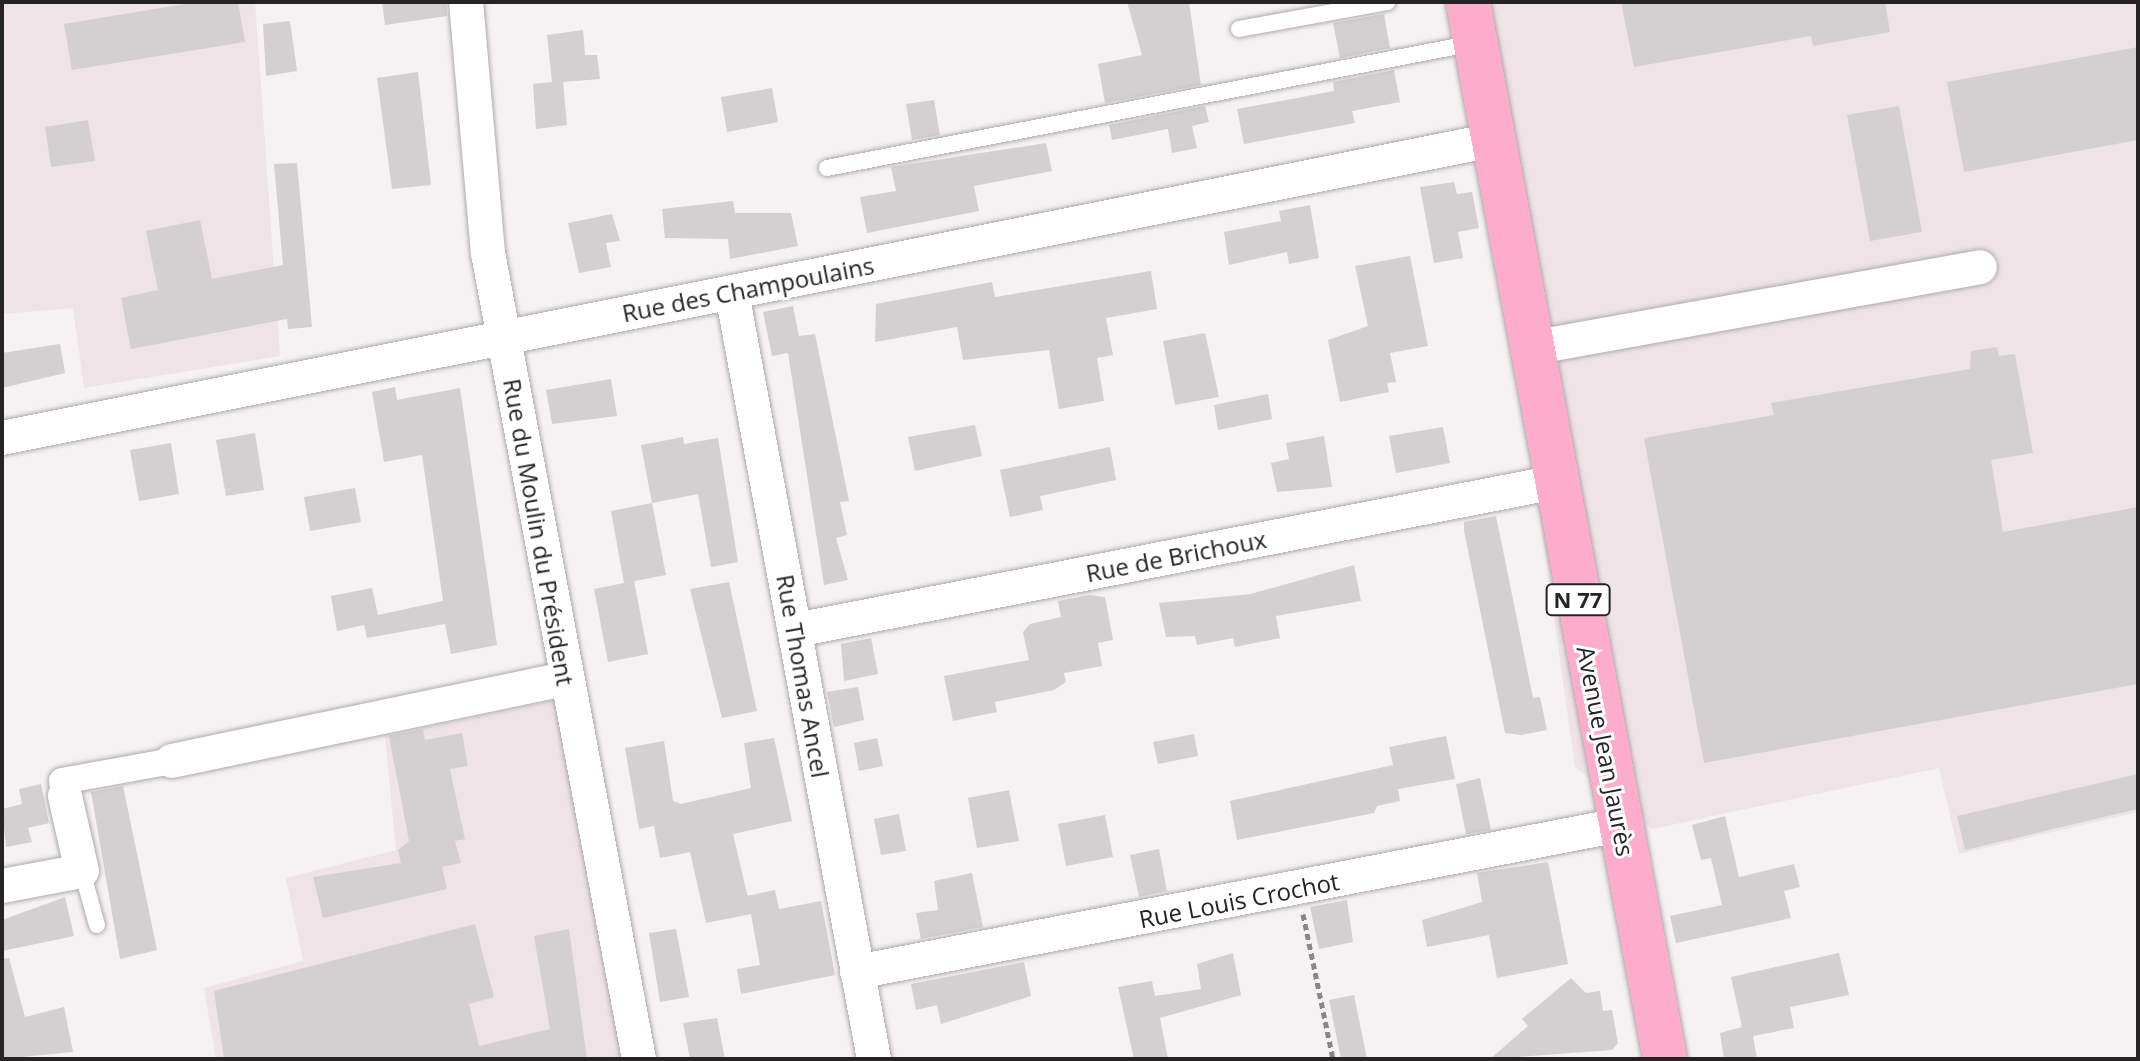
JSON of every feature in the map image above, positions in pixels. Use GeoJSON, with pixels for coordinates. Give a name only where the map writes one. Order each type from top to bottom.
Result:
{"type":"FeatureCollection","features":[{"type":"Feature","properties":{"kind":"main road","name":"N 77"},"geometry":{"type":"LineString","coordinates":[[1472,22],[1494,140]]}},
{"type":"Feature","properties":{"kind":"main road","name":"Avenue Jean Jaurès"},"geometry":{"type":"LineString","coordinates":[[1494,140],[1665,1059]]}},
{"type":"Feature","properties":{"kind":"street","name":"Rue du Moulin du Président"},"geometry":{"type":"LineString","coordinates":[[466,2],[488,253],[634,1054]]}},
{"type":"Feature","properties":{"kind":"street","name":"Rue des Champoulains"},"geometry":{"type":"LineString","coordinates":[[2,438],[1494,140]]}},
{"type":"Feature","properties":{"kind":"street"},"geometry":{"type":"LineString","coordinates":[[1531,348],[1980,267]]}},
{"type":"Feature","properties":{"kind":"street","name":"Rue Thomas Ancel"},"geometry":{"type":"LineString","coordinates":[[732,293],[874,1059]]}},
{"type":"Feature","properties":{"kind":"street","name":"Rue de Brichoux"},"geometry":{"type":"LineString","coordinates":[[796,630],[1556,482]]}},
{"type":"Feature","properties":{"kind":"street"},"geometry":{"type":"LineString","coordinates":[[2,886],[82,871],[62,781],[566,679]]}},
{"type":"Feature","properties":{"kind":"street","name":"Rue Louis Crochot"},"geometry":{"type":"LineString","coordinates":[[857,972],[1298,890],[1620,825]]}},
{"type":"Feature","properties":{"kind":"lane"},"geometry":{"type":"LineString","coordinates":[[1239,29],[1388,2]]}},
{"type":"Feature","properties":{"kind":"lane"},"geometry":{"type":"LineString","coordinates":[[827,168],[1472,22]]}},
{"type":"Feature","properties":{"kind":"lane"},"geometry":{"type":"LineString","coordinates":[[82,871],[97,925]]}},
{"type":"Feature","properties":{"kind":"path"},"geometry":{"type":"LineString","coordinates":[[1298,890],[1333,1059]]}},
{"type":"Feature","properties":{"kind":"shaded area"},"geometry":{"type":"Polygon","coordinates":[[[2,2],[255,2],[280,356],[84,388],[73,308],[2,314],[2,2]]]}},
{"type":"Feature","properties":{"kind":"shaded area"},"geometry":{"type":"Polygon","coordinates":[[[1448,2],[2138,2],[2138,812],[1959,854],[1939,768],[1652,829],[1575,767],[1502,247],[1448,2]]]}},
{"type":"Feature","properties":{"kind":"shaded area"},"geometry":{"type":"Polygon","coordinates":[[[556,700],[622,1059],[216,1059],[204,988],[303,961],[286,878],[396,850],[385,736],[556,700]]]}},
{"type":"Feature","properties":{"kind":"building"},"geometry":{"type":"Polygon","coordinates":[[[197,2],[238,2],[245,42],[72,70],[64,24],[197,2]]]}},
{"type":"Feature","properties":{"kind":"building"},"geometry":{"type":"Polygon","coordinates":[[[382,2],[446,2],[447,16],[385,25],[382,2]]]}},
{"type":"Feature","properties":{"kind":"building"},"geometry":{"type":"Polygon","coordinates":[[[1127,2],[1189,2],[1201,85],[1105,103],[1098,64],[1142,55],[1127,2]]]}},
{"type":"Feature","properties":{"kind":"building"},"geometry":{"type":"Polygon","coordinates":[[[1621,2],[1885,2],[1890,32],[1813,46],[1811,36],[1634,67],[1621,2]]]}},
{"type":"Feature","properties":{"kind":"building"},"geometry":{"type":"Polygon","coordinates":[[[1384,14],[1390,48],[1340,58],[1333,23],[1384,14]]]}},
{"type":"Feature","properties":{"kind":"building"},"geometry":{"type":"Polygon","coordinates":[[[290,21],[297,71],[266,76],[263,24],[290,21]]]}},
{"type":"Feature","properties":{"kind":"building"},"geometry":{"type":"Polygon","coordinates":[[[583,30],[585,55],[597,55],[600,79],[563,82],[567,125],[536,129],[533,84],[552,82],[547,35],[583,30]]]}},
{"type":"Feature","properties":{"kind":"building"},"geometry":{"type":"Polygon","coordinates":[[[2138,47],[2138,140],[1964,172],[1947,82],[2138,47]]]}},
{"type":"Feature","properties":{"kind":"building"},"geometry":{"type":"Polygon","coordinates":[[[1394,70],[1400,102],[1352,111],[1355,123],[1244,144],[1237,109],[1334,91],[1333,82],[1394,70]]]}},
{"type":"Feature","properties":{"kind":"building"},"geometry":{"type":"Polygon","coordinates":[[[418,72],[431,185],[392,189],[377,78],[418,72]]]}},
{"type":"Feature","properties":{"kind":"building"},"geometry":{"type":"Polygon","coordinates":[[[772,88],[778,122],[727,132],[721,97],[772,88]]]}},
{"type":"Feature","properties":{"kind":"building"},"geometry":{"type":"Polygon","coordinates":[[[934,100],[940,135],[912,140],[906,104],[934,100]]]}},
{"type":"Feature","properties":{"kind":"building"},"geometry":{"type":"Polygon","coordinates":[[[1205,106],[1209,122],[1192,126],[1197,148],[1172,153],[1168,129],[1112,140],[1109,125],[1205,106]]]}},
{"type":"Feature","properties":{"kind":"building"},"geometry":{"type":"Polygon","coordinates":[[[1899,106],[1922,232],[1870,241],[1847,115],[1899,106]]]}},
{"type":"Feature","properties":{"kind":"building"},"geometry":{"type":"Polygon","coordinates":[[[88,120],[95,161],[51,167],[45,127],[88,120]]]}},
{"type":"Feature","properties":{"kind":"building"},"geometry":{"type":"Polygon","coordinates":[[[1046,143],[1052,171],[974,186],[979,211],[867,233],[860,197],[896,191],[891,167],[1046,143]]]}},
{"type":"Feature","properties":{"kind":"building"},"geometry":{"type":"Polygon","coordinates":[[[297,163],[312,327],[288,329],[287,319],[131,349],[121,298],[158,290],[146,231],[200,220],[212,279],[283,265],[274,164],[297,163]]]}},
{"type":"Feature","properties":{"kind":"building"},"geometry":{"type":"Polygon","coordinates":[[[1454,182],[1457,194],[1472,192],[1479,228],[1458,232],[1463,258],[1434,263],[1420,187],[1454,182]]]}},
{"type":"Feature","properties":{"kind":"building"},"geometry":{"type":"Polygon","coordinates":[[[733,201],[735,213],[791,213],[798,246],[730,259],[728,239],[665,238],[662,209],[733,201]]]}},
{"type":"Feature","properties":{"kind":"building"},"geometry":{"type":"Polygon","coordinates":[[[1310,205],[1319,258],[1289,264],[1287,252],[1229,265],[1224,232],[1281,221],[1279,211],[1310,205]]]}},
{"type":"Feature","properties":{"kind":"building"},"geometry":{"type":"Polygon","coordinates":[[[612,214],[620,241],[606,243],[611,267],[579,273],[568,223],[612,214]]]}},
{"type":"Feature","properties":{"kind":"building"},"geometry":{"type":"Polygon","coordinates":[[[1410,256],[1428,346],[1390,353],[1396,382],[1387,383],[1389,392],[1340,402],[1328,340],[1368,326],[1355,266],[1410,256]]]}},
{"type":"Feature","properties":{"kind":"building"},"geometry":{"type":"Polygon","coordinates":[[[1151,271],[1157,309],[1106,318],[1113,355],[1097,358],[1104,401],[1059,409],[1049,350],[963,360],[957,327],[875,342],[876,304],[992,282],[995,297],[1151,271]]]}},
{"type":"Feature","properties":{"kind":"building"},"geometry":{"type":"Polygon","coordinates":[[[793,306],[799,336],[815,334],[849,501],[840,502],[847,535],[836,538],[848,580],[824,585],[788,353],[772,356],[763,312],[793,306]]]}},
{"type":"Feature","properties":{"kind":"building"},"geometry":{"type":"Polygon","coordinates":[[[1205,333],[1219,397],[1175,405],[1163,341],[1205,333]]]}},
{"type":"Feature","properties":{"kind":"building"},"geometry":{"type":"Polygon","coordinates":[[[60,344],[65,373],[2,388],[2,353],[60,344]]]}},
{"type":"Feature","properties":{"kind":"building"},"geometry":{"type":"Polygon","coordinates":[[[1997,347],[1999,356],[2015,354],[2033,453],[1991,460],[2003,532],[2138,507],[2138,684],[1704,763],[1644,438],[1774,415],[1771,403],[1970,369],[1971,351],[1997,347]]]}},
{"type":"Feature","properties":{"kind":"building"},"geometry":{"type":"Polygon","coordinates":[[[611,379],[617,416],[552,424],[546,390],[611,379]]]}},
{"type":"Feature","properties":{"kind":"building"},"geometry":{"type":"Polygon","coordinates":[[[395,387],[397,400],[460,388],[497,645],[451,654],[445,624],[367,638],[364,625],[337,631],[331,596],[372,588],[378,615],[443,601],[422,455],[384,462],[372,392],[395,387]]]}},
{"type":"Feature","properties":{"kind":"building"},"geometry":{"type":"Polygon","coordinates":[[[1268,394],[1272,419],[1218,430],[1214,405],[1268,394]]]}},
{"type":"Feature","properties":{"kind":"building"},"geometry":{"type":"Polygon","coordinates":[[[975,425],[982,456],[915,471],[908,437],[975,425]]]}},
{"type":"Feature","properties":{"kind":"building"},"geometry":{"type":"Polygon","coordinates":[[[1443,427],[1450,463],[1396,473],[1389,436],[1443,427]]]}},
{"type":"Feature","properties":{"kind":"building"},"geometry":{"type":"Polygon","coordinates":[[[255,433],[264,490],[226,496],[216,440],[255,433]]]}},
{"type":"Feature","properties":{"kind":"building"},"geometry":{"type":"Polygon","coordinates":[[[1324,436],[1332,487],[1277,492],[1271,463],[1289,459],[1286,443],[1324,436]]]}},
{"type":"Feature","properties":{"kind":"building"},"geometry":{"type":"Polygon","coordinates":[[[683,437],[684,444],[718,438],[738,562],[711,567],[698,494],[652,503],[641,445],[683,437]]]}},
{"type":"Feature","properties":{"kind":"building"},"geometry":{"type":"Polygon","coordinates":[[[171,443],[179,494],[139,501],[130,450],[171,443]]]}},
{"type":"Feature","properties":{"kind":"building"},"geometry":{"type":"Polygon","coordinates":[[[1110,447],[1116,480],[1040,496],[1043,510],[1010,517],[1000,470],[1110,447]]]}},
{"type":"Feature","properties":{"kind":"building"},"geometry":{"type":"Polygon","coordinates":[[[355,488],[361,522],[310,531],[304,497],[355,488]]]}},
{"type":"Feature","properties":{"kind":"building"},"geometry":{"type":"Polygon","coordinates":[[[652,503],[666,575],[624,583],[611,511],[652,503]]]}},
{"type":"Feature","properties":{"kind":"building"},"geometry":{"type":"Polygon","coordinates":[[[1496,516],[1533,698],[1540,697],[1547,730],[1521,735],[1505,733],[1464,531],[1464,522],[1496,516]]]}},
{"type":"Feature","properties":{"kind":"building"},"geometry":{"type":"Polygon","coordinates":[[[1354,565],[1361,601],[1276,616],[1280,638],[1235,647],[1233,638],[1197,645],[1195,636],[1166,637],[1159,603],[1251,594],[1354,565]]]}},
{"type":"Feature","properties":{"kind":"building"},"geometry":{"type":"Polygon","coordinates":[[[634,581],[648,654],[608,662],[594,589],[634,581]]]}},
{"type":"Feature","properties":{"kind":"building"},"geometry":{"type":"Polygon","coordinates":[[[729,582],[757,711],[722,718],[690,589],[729,582]]]}},
{"type":"Feature","properties":{"kind":"building"},"geometry":{"type":"Polygon","coordinates":[[[1089,595],[1105,597],[1113,640],[1098,643],[1102,666],[1064,673],[1066,682],[1054,690],[995,702],[997,712],[953,721],[944,676],[1029,660],[1023,632],[1030,624],[1061,617],[1058,601],[1089,595]]]}},
{"type":"Feature","properties":{"kind":"building"},"geometry":{"type":"Polygon","coordinates":[[[871,638],[878,674],[844,681],[841,644],[871,638]]]}},
{"type":"Feature","properties":{"kind":"building"},"geometry":{"type":"Polygon","coordinates":[[[858,687],[864,720],[834,727],[827,692],[858,687]]]}},
{"type":"Feature","properties":{"kind":"building"},"geometry":{"type":"Polygon","coordinates":[[[423,729],[425,740],[462,733],[468,766],[450,769],[465,839],[455,841],[461,863],[442,867],[447,889],[323,918],[313,877],[401,863],[398,850],[409,841],[389,736],[423,729]]]}},
{"type":"Feature","properties":{"kind":"building"},"geometry":{"type":"Polygon","coordinates":[[[1194,734],[1198,756],[1158,764],[1153,742],[1194,734]]]}},
{"type":"Feature","properties":{"kind":"building"},"geometry":{"type":"Polygon","coordinates":[[[1446,736],[1455,779],[1398,789],[1400,801],[1377,806],[1374,813],[1237,840],[1230,801],[1393,765],[1389,747],[1446,736]]]}},
{"type":"Feature","properties":{"kind":"building"},"geometry":{"type":"Polygon","coordinates":[[[774,738],[792,821],[733,834],[748,896],[775,890],[779,909],[821,901],[835,975],[741,994],[737,969],[760,965],[751,914],[706,923],[690,852],[660,858],[654,826],[639,829],[625,748],[664,741],[673,801],[681,804],[751,788],[744,743],[774,738]]]}},
{"type":"Feature","properties":{"kind":"building"},"geometry":{"type":"Polygon","coordinates":[[[877,738],[883,766],[859,771],[854,743],[877,738]]]}},
{"type":"Feature","properties":{"kind":"building"},"geometry":{"type":"Polygon","coordinates":[[[2138,774],[2138,809],[1965,850],[1957,816],[2138,774]]]}},
{"type":"Feature","properties":{"kind":"building"},"geometry":{"type":"Polygon","coordinates":[[[1480,778],[1491,830],[1466,834],[1456,784],[1480,778]]]}},
{"type":"Feature","properties":{"kind":"building"},"geometry":{"type":"Polygon","coordinates":[[[41,784],[49,823],[28,828],[32,842],[6,847],[2,809],[22,804],[19,789],[41,784]]]}},
{"type":"Feature","properties":{"kind":"building"},"geometry":{"type":"Polygon","coordinates":[[[123,786],[157,950],[120,959],[91,792],[123,786]]]}},
{"type":"Feature","properties":{"kind":"building"},"geometry":{"type":"Polygon","coordinates":[[[1009,790],[1019,841],[977,848],[968,798],[1009,790]]]}},
{"type":"Feature","properties":{"kind":"building"},"geometry":{"type":"Polygon","coordinates":[[[899,814],[906,851],[881,855],[874,819],[899,814]]]}},
{"type":"Feature","properties":{"kind":"building"},"geometry":{"type":"Polygon","coordinates":[[[1105,815],[1113,857],[1066,866],[1058,824],[1105,815]]]}},
{"type":"Feature","properties":{"kind":"building"},"geometry":{"type":"Polygon","coordinates":[[[1725,816],[1739,877],[1794,864],[1800,887],[1784,891],[1791,918],[1676,943],[1670,916],[1722,905],[1711,858],[1701,860],[1692,825],[1725,816]]]}},
{"type":"Feature","properties":{"kind":"building"},"geometry":{"type":"Polygon","coordinates":[[[1159,849],[1167,891],[1139,897],[1130,855],[1159,849]]]}},
{"type":"Feature","properties":{"kind":"building"},"geometry":{"type":"Polygon","coordinates":[[[1548,862],[1568,964],[1497,978],[1489,935],[1427,947],[1422,920],[1482,902],[1477,873],[1548,862]]]}},
{"type":"Feature","properties":{"kind":"building"},"geometry":{"type":"Polygon","coordinates":[[[972,873],[983,927],[921,939],[916,913],[938,910],[934,881],[972,873]]]}},
{"type":"Feature","properties":{"kind":"building"},"geometry":{"type":"Polygon","coordinates":[[[65,897],[74,936],[2,951],[2,920],[65,897]]]}},
{"type":"Feature","properties":{"kind":"building"},"geometry":{"type":"Polygon","coordinates":[[[1347,900],[1353,942],[1319,949],[1310,907],[1347,900]]]}},
{"type":"Feature","properties":{"kind":"building"},"geometry":{"type":"Polygon","coordinates":[[[475,924],[494,997],[469,1004],[479,1046],[550,1029],[534,936],[569,929],[587,1059],[224,1059],[214,991],[475,924]]]}},
{"type":"Feature","properties":{"kind":"building"},"geometry":{"type":"Polygon","coordinates":[[[676,929],[689,997],[660,1002],[649,933],[676,929]]]}},
{"type":"Feature","properties":{"kind":"building"},"geometry":{"type":"Polygon","coordinates":[[[1233,953],[1241,995],[1160,1018],[1168,1059],[1134,1059],[1118,987],[1152,981],[1155,996],[1201,989],[1197,964],[1233,953]]]}},
{"type":"Feature","properties":{"kind":"building"},"geometry":{"type":"Polygon","coordinates":[[[1839,953],[1849,995],[1790,1007],[1794,1028],[1753,1036],[1757,1059],[1724,1059],[1720,1033],[1742,1027],[1731,977],[1839,953]]]}},
{"type":"Feature","properties":{"kind":"building"},"geometry":{"type":"Polygon","coordinates":[[[9,958],[25,1017],[64,1007],[73,1052],[2,1059],[2,959],[9,958]]]}},
{"type":"Feature","properties":{"kind":"building"},"geometry":{"type":"Polygon","coordinates":[[[1024,962],[1031,996],[941,1024],[937,1005],[916,1010],[911,984],[1024,962]]]}},
{"type":"Feature","properties":{"kind":"building"},"geometry":{"type":"Polygon","coordinates":[[[1571,978],[1586,993],[1600,991],[1603,1011],[1612,1010],[1618,1043],[1612,1050],[1490,1059],[1528,1026],[1522,1019],[1571,978]]]}},
{"type":"Feature","properties":{"kind":"building"},"geometry":{"type":"Polygon","coordinates":[[[1354,995],[1367,1059],[1341,1059],[1329,1000],[1354,995]]]}},
{"type":"Feature","properties":{"kind":"building"},"geometry":{"type":"Polygon","coordinates":[[[717,1018],[725,1059],[690,1059],[683,1023],[717,1018]]]}}]}
